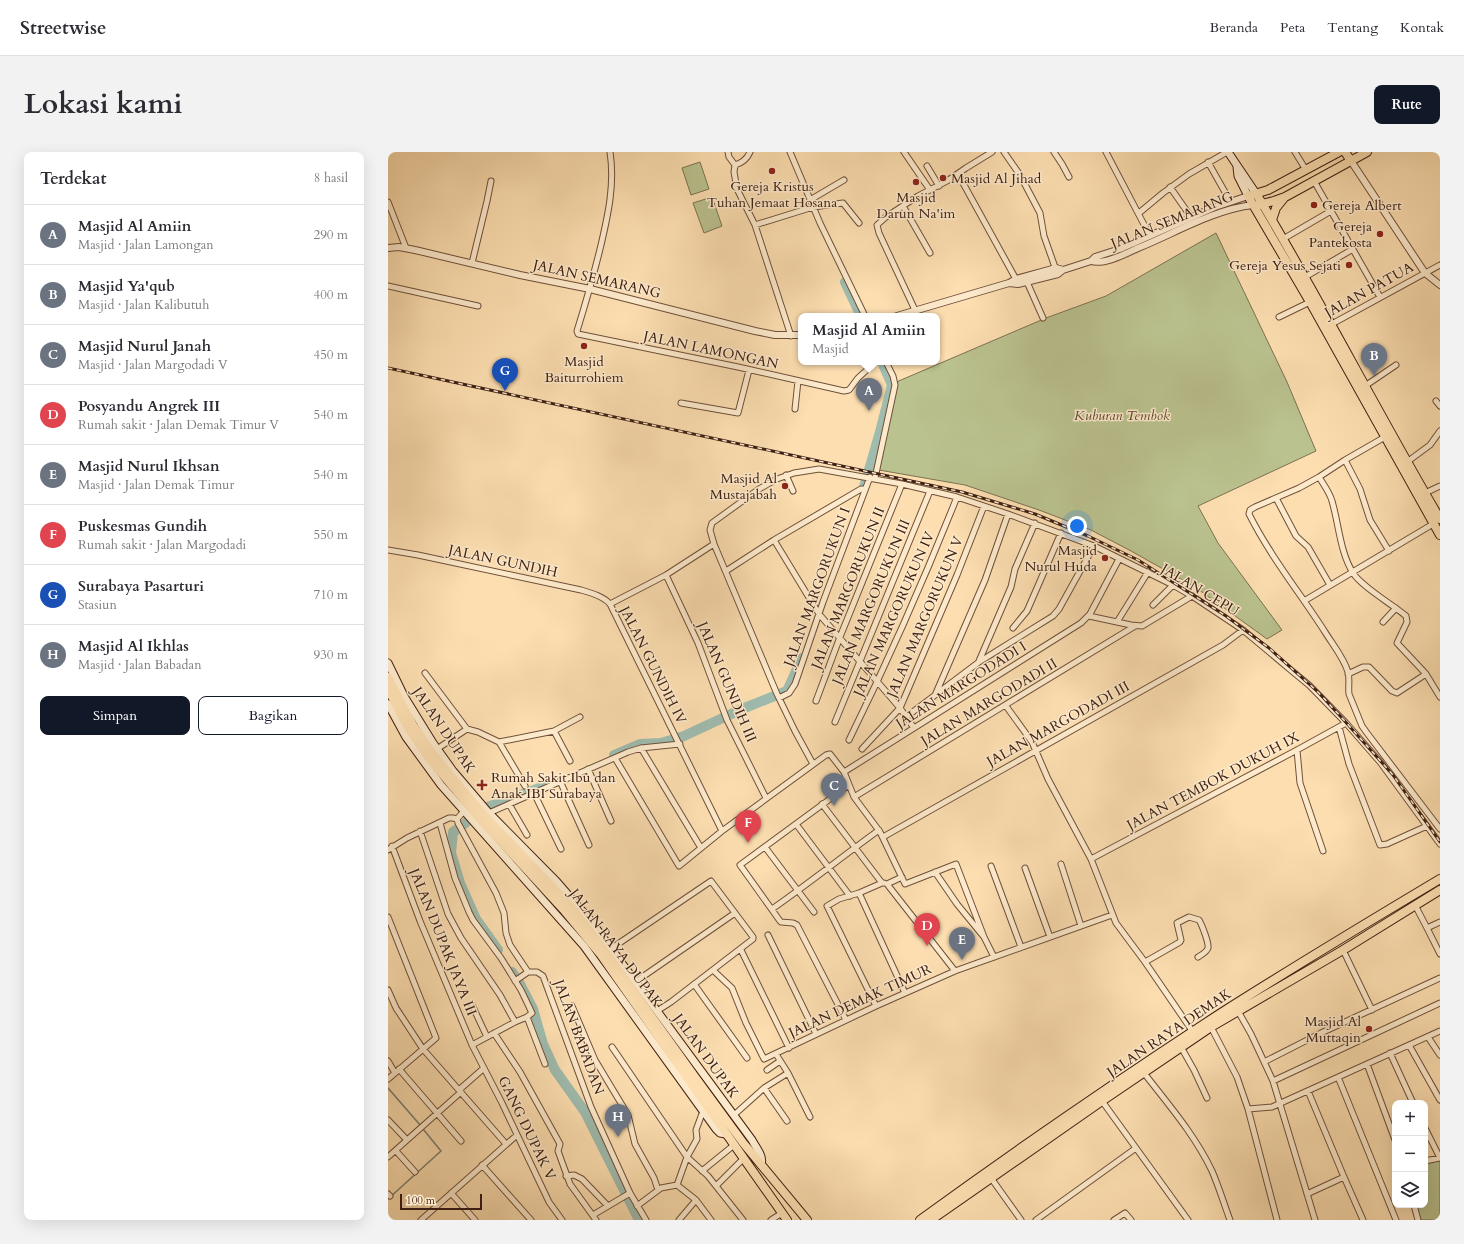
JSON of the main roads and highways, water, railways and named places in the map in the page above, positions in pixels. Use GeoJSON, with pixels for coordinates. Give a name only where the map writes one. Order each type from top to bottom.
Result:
{"type":"FeatureCollection","features":[{"type":"Feature","properties":{"kind":"main road"},"geometry":{"type":"LineString","coordinates":[[1253,195],[1268,190],[1339,152]]}},
{"type":"Feature","properties":{"kind":"main road"},"geometry":{"type":"LineString","coordinates":[[1345,152],[1351,161]]}},
{"type":"Feature","properties":{"kind":"main road","name":"JALAN SEMARANG"},"geometry":{"type":"LineString","coordinates":[[1253,205],[1262,204],[1285,197],[1367,152]]}},
{"type":"Feature","properties":{"kind":"main road"},"geometry":{"type":"LineString","coordinates":[[1230,153],[1237,167],[1242,172],[1253,195],[1262,204],[1305,277],[1328,326],[1385,437],[1438,520]]}},
{"type":"Feature","properties":{"kind":"main road"},"geometry":{"type":"LineString","coordinates":[[1253,195],[1253,205],[1310,302],[1328,326],[1365,386],[1425,493],[1438,520],[1440,535]]}},
{"type":"Feature","properties":{"kind":"main road"},"geometry":{"type":"LineString","coordinates":[[1272,220],[1276,208],[1285,197]]}},
{"type":"Feature","properties":{"kind":"main road","name":"JALAN DUPAK"},"geometry":{"type":"LineString","coordinates":[[388,664],[395,690],[453,770],[478,813],[557,882],[590,920],[752,1140],[762,1160],[761,1165]]}},
{"type":"Feature","properties":{"kind":"main road","name":"JALAN RAYA DUPAK"},"geometry":{"type":"LineString","coordinates":[[388,677],[436,767],[563,909],[597,950],[787,1220]]}},
{"type":"Feature","properties":{"kind":"main road","name":"JALAN DUPAK"},"geometry":{"type":"LineString","coordinates":[[388,704],[406,737],[478,813],[578,938],[717,1130],[720,1133],[726,1134]]}},
{"type":"Feature","properties":{"kind":"main road","name":"JALAN RAYA DUPAK"},"geometry":{"type":"LineString","coordinates":[[478,813],[569,904],[589,929],[695,1077],[761,1165],[807,1220]]}},
{"type":"Feature","properties":{"kind":"main road","name":"JALAN RAYA DEMAK"},"geometry":{"type":"LineString","coordinates":[[931,1220],[991,1178],[1021,1153],[1193,1032],[1302,963],[1440,879]]}},
{"type":"Feature","properties":{"kind":"main road","name":"JALAN RAYA DEMAK"},"geometry":{"type":"LineString","coordinates":[[920,1220],[1212,1027],[1343,950],[1440,890]]}},
{"type":"Feature","properties":{"kind":"main road"},"geometry":{"type":"LineString","coordinates":[[1302,963],[1307,971]]}},
{"type":"Feature","properties":{"kind":"main road"},"geometry":{"type":"LineString","coordinates":[[603,973],[610,968]]}},
{"type":"Feature","properties":{"kind":"waterway"},"geometry":{"type":"LineString","coordinates":[[845,282],[860,313]]}},
{"type":"Feature","properties":{"kind":"waterway"},"geometry":{"type":"LineString","coordinates":[[864,487],[892,385],[883,365]]}},
{"type":"Feature","properties":{"kind":"waterway"},"geometry":{"type":"LineString","coordinates":[[614,755],[640,744],[661,743],[684,736],[742,709],[787,691],[802,658]]}},
{"type":"Feature","properties":{"kind":"waterway"},"geometry":{"type":"LineString","coordinates":[[498,950],[476,919],[460,883],[451,853],[453,832],[482,809],[545,786]]}},
{"type":"Feature","properties":{"kind":"waterway"},"geometry":{"type":"LineString","coordinates":[[512,972],[533,1009],[543,1044],[555,1070],[585,1112],[639,1220]]}},
{"type":"Feature","properties":{"kind":"waterway"},"geometry":{"type":"LineString","coordinates":[[388,1088],[421,1126]]}},
{"type":"Feature","properties":{"kind":"waterway"},"geometry":{"type":"LineString","coordinates":[[388,1199],[441,1151],[423,1129]]}},
{"type":"Feature","properties":{"kind":"railway"},"geometry":{"type":"LineString","coordinates":[[388,368],[962,492],[1035,514],[1088,536],[1138,560],[1226,616],[1269,648],[1318,692],[1393,775],[1440,842]]}},
{"type":"Feature","properties":{"kind":"place","name":"Gereja Kristus Tuhan Jemaat Hosana"},"geometry":{"type":"Point","coordinates":[772,171]}},
{"type":"Feature","properties":{"kind":"place","name":"Masjid Al Jihad"},"geometry":{"type":"Point","coordinates":[943,178]}},
{"type":"Feature","properties":{"kind":"place","name":"Masjid Darun Na'im"},"geometry":{"type":"Point","coordinates":[916,182]}},
{"type":"Feature","properties":{"kind":"place","name":"Gereja Albert"},"geometry":{"type":"Point","coordinates":[1314,205]}},
{"type":"Feature","properties":{"kind":"place","name":"Gereja Pantekosta"},"geometry":{"type":"Point","coordinates":[1380,234]}},
{"type":"Feature","properties":{"kind":"place","name":"Gereja Yesus Sejati"},"geometry":{"type":"Point","coordinates":[1349,265]}},
{"type":"Feature","properties":{"kind":"place","name":"Masjid Baiturrohiem"},"geometry":{"type":"Point","coordinates":[584,346]}},
{"type":"Feature","properties":{"kind":"place","name":"Masjid Ya'qub"},"geometry":{"type":"Point","coordinates":[1374,376]}},
{"type":"Feature","properties":{"kind":"place","name":"Surabaya Pasarturi"},"geometry":{"type":"Point","coordinates":[505,391]}},
{"type":"Feature","properties":{"kind":"place","name":"Masjid Al Amiin"},"geometry":{"type":"Point","coordinates":[869,411]}},
{"type":"Feature","properties":{"kind":"place","name":"Masjid Al Mustajabah"},"geometry":{"type":"Point","coordinates":[785,486]}},
{"type":"Feature","properties":{"kind":"place","name":"Masjid Nurul Huda"},"geometry":{"type":"Point","coordinates":[1105,558]}},
{"type":"Feature","properties":{"kind":"place","name":"Rumah Sakit Ibu dan Anak IBI Surabaya"},"geometry":{"type":"Point","coordinates":[482,785]}},
{"type":"Feature","properties":{"kind":"place","name":"Masjid Nurul Janah"},"geometry":{"type":"Point","coordinates":[834,806]}},
{"type":"Feature","properties":{"kind":"place","name":"Puskesmas Gundih"},"geometry":{"type":"Point","coordinates":[748,843]}},
{"type":"Feature","properties":{"kind":"place","name":"Posyandu Angrek III"},"geometry":{"type":"Point","coordinates":[927,946]}},
{"type":"Feature","properties":{"kind":"place","name":"Masjid Nurul Ikhsan"},"geometry":{"type":"Point","coordinates":[962,960]}},
{"type":"Feature","properties":{"kind":"place","name":"Masjid Al Muttaqin"},"geometry":{"type":"Point","coordinates":[1369,1029]}},
{"type":"Feature","properties":{"kind":"place","name":"Masjid Al Ikhlas"},"geometry":{"type":"Point","coordinates":[618,1137]}},
{"type":"Feature","properties":{"kind":"park label","name":"Kuburan Tembok"},"geometry":{"type":"Point","coordinates":[1122,415]}}]}
